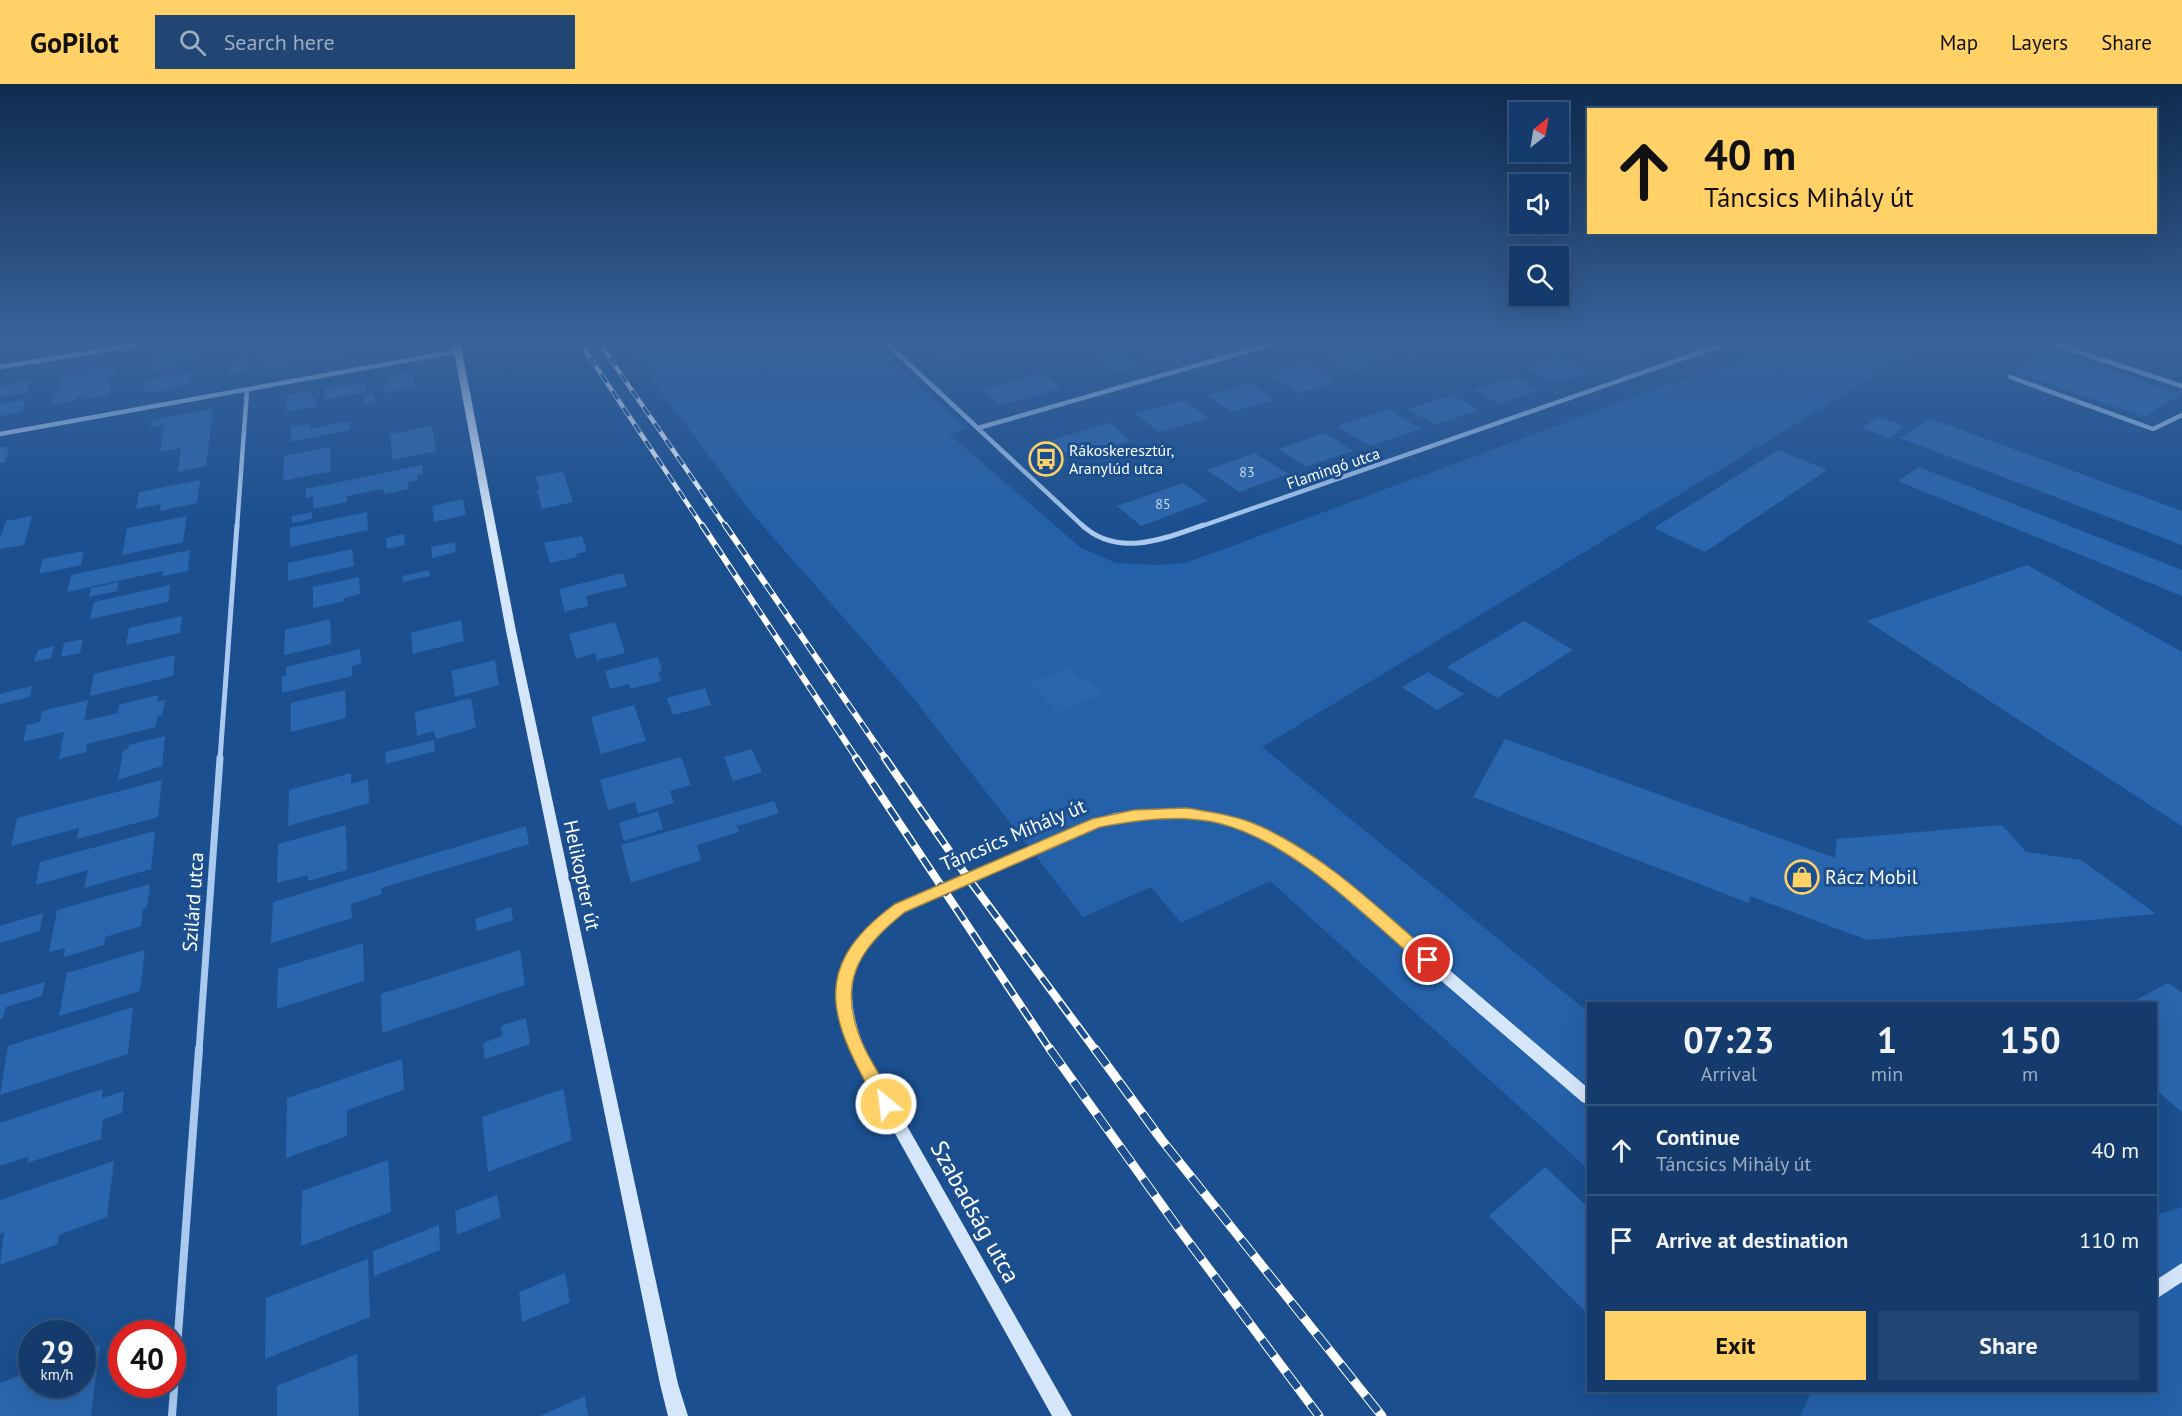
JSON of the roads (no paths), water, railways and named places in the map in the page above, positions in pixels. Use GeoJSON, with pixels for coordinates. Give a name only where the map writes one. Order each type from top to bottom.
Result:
{"type":"FeatureCollection","features":[{"type":"Feature","properties":{"kind":"street"},"geometry":{"type":"LineString","coordinates":[[0,434],[173,403]]}},
{"type":"Feature","properties":{"kind":"street","name":"Szilárd utca"},"geometry":{"type":"LineString","coordinates":[[172,1416],[246,403]]}},
{"type":"Feature","properties":{"kind":"street","name":"Helikopter út"},"geometry":{"type":"LineString","coordinates":[[468,403],[510,631],[669,1384],[678,1416]]}},
{"type":"Feature","properties":{"kind":"street"},"geometry":{"type":"LineString","coordinates":[[951,403],[978,428],[1065,403]]}},
{"type":"Feature","properties":{"kind":"street","name":"Flamingó utca"},"geometry":{"type":"LineString","coordinates":[[978,428],[1088,531],[1109,542],[1131,546],[1167,538],[1554,403]]}},
{"type":"Feature","properties":{"kind":"street"},"geometry":{"type":"LineString","coordinates":[[2082,403],[2153,429],[2182,415]]}},
{"type":"Feature","properties":{"kind":"street","name":"Táncsics Mihály út"},"geometry":{"type":"LineString","coordinates":[[900,908],[1097,822],[1134,815],[1166,813],[1200,815],[1241,824],[1278,842],[1321,869],[1587,1096]]}},
{"type":"Feature","properties":{"kind":"street","name":"Szabadság utca"},"geometry":{"type":"LineString","coordinates":[[900,908],[887,916],[866,937],[857,948],[845,972],[843,1002],[849,1033],[863,1062],[1062,1416]]}},
{"type":"Feature","properties":{"kind":"street"},"geometry":{"type":"LineString","coordinates":[[2157,1289],[2182,1272]]}},
{"type":"Feature","properties":{"kind":"railway"},"geometry":{"type":"LineString","coordinates":[[620,403],[703,527]]}},
{"type":"Feature","properties":{"kind":"railway"},"geometry":{"type":"LineString","coordinates":[[641,403],[726,527]]}},
{"type":"Feature","properties":{"kind":"railway"},"geometry":{"type":"LineString","coordinates":[[702,525],[857,759]]}},
{"type":"Feature","properties":{"kind":"railway"},"geometry":{"type":"LineString","coordinates":[[725,525],[886,759]]}},
{"type":"Feature","properties":{"kind":"railway"},"geometry":{"type":"LineString","coordinates":[[856,758],[1051,1051]]}},
{"type":"Feature","properties":{"kind":"railway"},"geometry":{"type":"LineString","coordinates":[[885,758],[968,878],[1096,1051]]}},
{"type":"Feature","properties":{"kind":"railway"},"geometry":{"type":"LineString","coordinates":[[1050,1049],[1179,1229],[1319,1416]]}},
{"type":"Feature","properties":{"kind":"railway"},"geometry":{"type":"LineString","coordinates":[[1095,1049],[1161,1139],[1382,1416]]}},
{"type":"Feature","properties":{"kind":"place","name":"Rákoskeresztúr, Aranylúd utca"},"geometry":{"type":"Point","coordinates":[1046,459]}},
{"type":"Feature","properties":{"kind":"place","name":"Rácz Mobil"},"geometry":{"type":"Point","coordinates":[1802,877]}}]}
